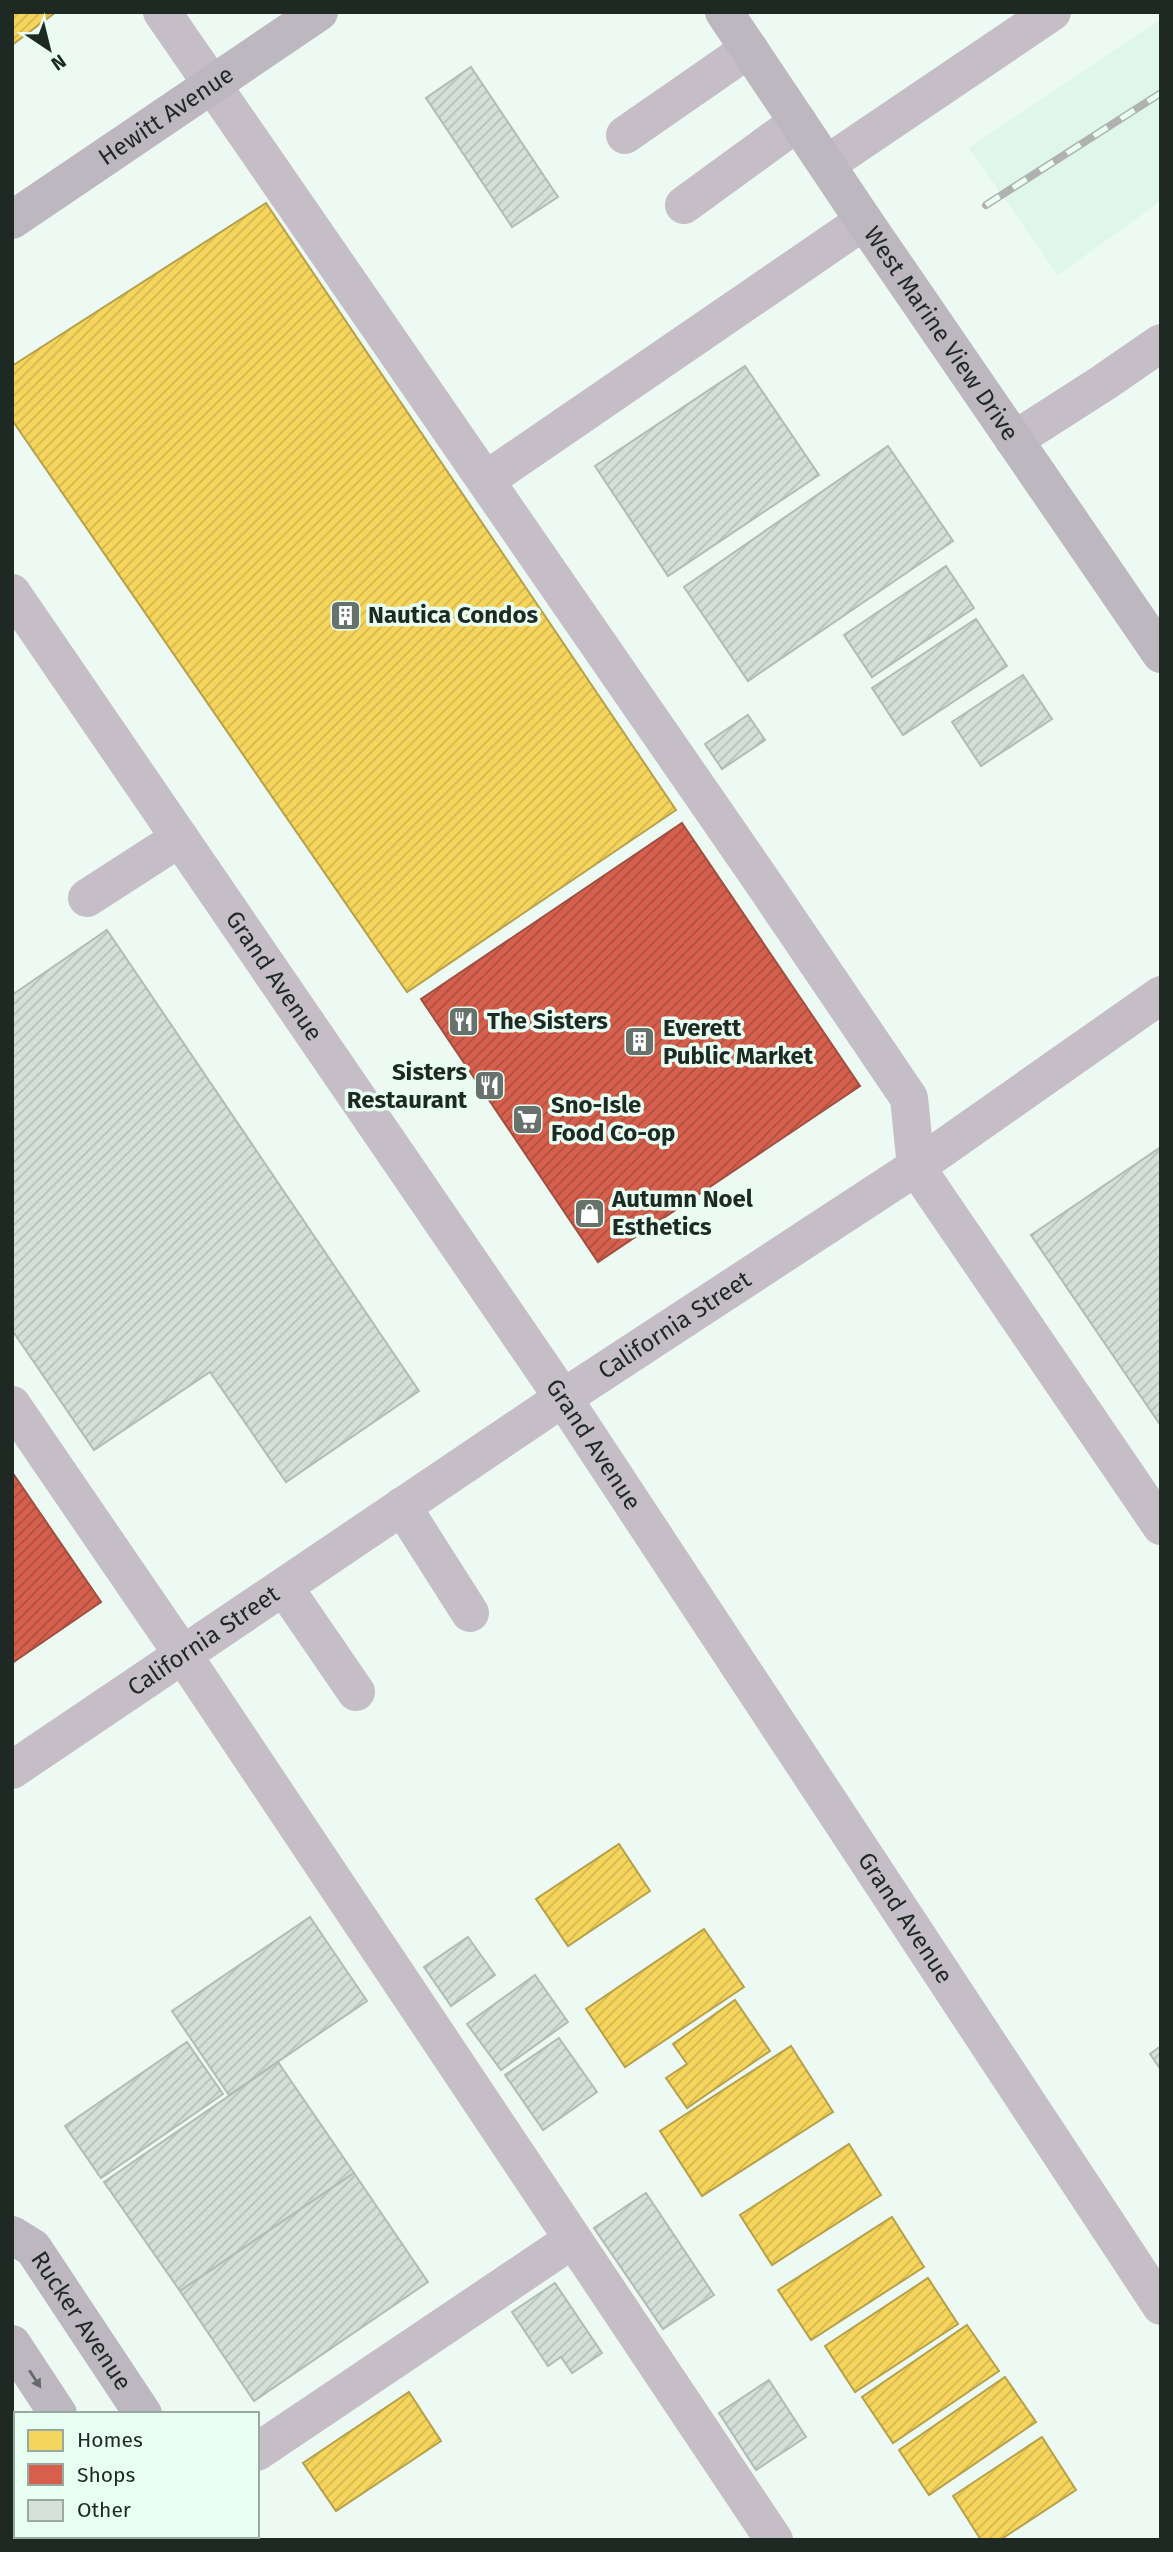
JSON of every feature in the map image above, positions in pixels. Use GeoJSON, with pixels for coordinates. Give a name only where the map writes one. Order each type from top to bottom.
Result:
{"type":"FeatureCollection","features":[{"type":"Feature","properties":{"kind":"main road","name":"Hewitt Avenue"},"geometry":{"type":"LineString","coordinates":[[12,220],[319,12]]}},
{"type":"Feature","properties":{"kind":"main road","name":"West Marine View Drive"},"geometry":{"type":"LineString","coordinates":[[724,12],[1161,654]]}},
{"type":"Feature","properties":{"kind":"main road","name":"Rucker Avenue"},"geometry":{"type":"LineString","coordinates":[[12,2235],[33,2248],[142,2412]]}},
{"type":"Feature","properties":{"kind":"main road"},"geometry":{"type":"LineString","coordinates":[[12,2344],[57,2412]]}},
{"type":"Feature","properties":{"kind":"street"},"geometry":{"type":"LineString","coordinates":[[162,12],[909,1098],[916,1167],[1161,1527]]}},
{"type":"Feature","properties":{"kind":"street"},"geometry":{"type":"LineString","coordinates":[[827,164],[1052,12]]}},
{"type":"Feature","properties":{"kind":"street"},"geometry":{"type":"LineString","coordinates":[[625,135],[749,49]]}},
{"type":"Feature","properties":{"kind":"street"},"geometry":{"type":"LineString","coordinates":[[684,205],[798,122]]}},
{"type":"Feature","properties":{"kind":"street"},"geometry":{"type":"LineString","coordinates":[[486,480],[864,221]]}},
{"type":"Feature","properties":{"kind":"street"},"geometry":{"type":"LineString","coordinates":[[1014,440],[1161,343]]}},
{"type":"Feature","properties":{"kind":"street","name":"Grand Avenue"},"geometry":{"type":"LineString","coordinates":[[12,593],[564,1398],[1161,2306]]}},
{"type":"Feature","properties":{"kind":"street"},"geometry":{"type":"LineString","coordinates":[[87,898],[180,838]]}},
{"type":"Feature","properties":{"kind":"street","name":"California Street"},"geometry":{"type":"LineString","coordinates":[[12,1770],[402,1506],[916,1167],[1161,995]]}},
{"type":"Feature","properties":{"kind":"street"},"geometry":{"type":"LineString","coordinates":[[12,1405],[183,1655],[774,2540]]}},
{"type":"Feature","properties":{"kind":"street"},"geometry":{"type":"LineString","coordinates":[[402,1506],[470,1613]]}},
{"type":"Feature","properties":{"kind":"street"},"geometry":{"type":"LineString","coordinates":[[284,1587],[356,1692]]}},
{"type":"Feature","properties":{"kind":"street"},"geometry":{"type":"LineString","coordinates":[[259,2451],[572,2240]]}},
{"type":"Feature","properties":{"kind":"shaded area"},"geometry":{"type":"Polygon","coordinates":[[[1161,19],[1161,201],[1058,275],[969,148],[1161,19]]]}},
{"type":"Feature","properties":{"kind":"building: Homes"},"geometry":{"type":"Polygon","coordinates":[[[12,12],[56,12],[12,45],[12,12]]]}},
{"type":"Feature","properties":{"kind":"building: Homes","name":"Nautica Condos"},"geometry":{"type":"Polygon","coordinates":[[[266,203],[676,810],[407,992],[12,420],[12,366],[266,203]]]}},
{"type":"Feature","properties":{"kind":"building: Homes"},"geometry":{"type":"Polygon","coordinates":[[[619,1844],[650,1891],[568,1946],[536,1899],[619,1844]]]}},
{"type":"Feature","properties":{"kind":"building: Homes"},"geometry":{"type":"Polygon","coordinates":[[[704,1929],[744,1987],[625,2067],[586,2009],[704,1929]]]}},
{"type":"Feature","properties":{"kind":"building: Homes"},"geometry":{"type":"Polygon","coordinates":[[[735,2000],[770,2051],[687,2108],[666,2078],[687,2064],[673,2044],[735,2000]]]}},
{"type":"Feature","properties":{"kind":"building: Homes"},"geometry":{"type":"Polygon","coordinates":[[[791,2046],[833,2112],[702,2196],[660,2131],[791,2046]]]}},
{"type":"Feature","properties":{"kind":"building: Homes"},"geometry":{"type":"Polygon","coordinates":[[[849,2144],[881,2195],[772,2265],[740,2215],[849,2144]]]}},
{"type":"Feature","properties":{"kind":"building: Homes"},"geometry":{"type":"Polygon","coordinates":[[[892,2217],[924,2267],[811,2340],[778,2290],[892,2217]]]}},
{"type":"Feature","properties":{"kind":"building: Homes"},"geometry":{"type":"Polygon","coordinates":[[[928,2278],[958,2324],[855,2392],[825,2346],[928,2278]]]}},
{"type":"Feature","properties":{"kind":"building: Homes"},"geometry":{"type":"Polygon","coordinates":[[[967,2325],[999,2371],[893,2443],[862,2397],[967,2325]]]}},
{"type":"Feature","properties":{"kind":"building: Homes"},"geometry":{"type":"Polygon","coordinates":[[[1005,2377],[1036,2422],[929,2495],[899,2450],[1005,2377]]]}},
{"type":"Feature","properties":{"kind":"building: Homes"},"geometry":{"type":"Polygon","coordinates":[[[409,2392],[441,2441],[336,2511],[303,2463],[409,2392]]]}},
{"type":"Feature","properties":{"kind":"building: Homes"},"geometry":{"type":"Polygon","coordinates":[[[1042,2437],[1076,2490],[1000,2540],[981,2540],[953,2496],[1042,2437]]]}},
{"type":"Feature","properties":{"kind":"building: Shops","name":"Everett Public Market"},"geometry":{"type":"Polygon","coordinates":[[[682,823],[860,1086],[598,1262],[421,999],[682,823]]]}},
{"type":"Feature","properties":{"kind":"building: Shops"},"geometry":{"type":"Polygon","coordinates":[[[12,1472],[101,1602],[12,1663],[12,1472]]]}},
{"type":"Feature","properties":{"kind":"building: Other"},"geometry":{"type":"Polygon","coordinates":[[[471,67],[558,197],[512,227],[426,98],[471,67]]]}},
{"type":"Feature","properties":{"kind":"building: Other"},"geometry":{"type":"Polygon","coordinates":[[[745,366],[819,475],[668,576],[595,466],[745,366]]]}},
{"type":"Feature","properties":{"kind":"building: Other"},"geometry":{"type":"Polygon","coordinates":[[[888,446],[953,541],[748,681],[684,587],[888,446]]]}},
{"type":"Feature","properties":{"kind":"building: Other"},"geometry":{"type":"Polygon","coordinates":[[[946,566],[974,608],[872,677],[844,635],[946,566]]]}},
{"type":"Feature","properties":{"kind":"building: Other"},"geometry":{"type":"Polygon","coordinates":[[[976,619],[1007,666],[903,735],[872,688],[976,619]]]}},
{"type":"Feature","properties":{"kind":"building: Other"},"geometry":{"type":"Polygon","coordinates":[[[1023,675],[1052,719],[981,766],[952,722],[1023,675]]]}},
{"type":"Feature","properties":{"kind":"building: Other"},"geometry":{"type":"Polygon","coordinates":[[[748,715],[765,740],[722,769],[705,744],[748,715]]]}},
{"type":"Feature","properties":{"kind":"building: Other"},"geometry":{"type":"Polygon","coordinates":[[[107,930],[419,1391],[286,1482],[210,1372],[94,1450],[12,1330],[12,995],[107,930]]]}},
{"type":"Feature","properties":{"kind":"building: Other"},"geometry":{"type":"Polygon","coordinates":[[[1161,1147],[1161,1426],[1031,1235],[1161,1147]]]}},
{"type":"Feature","properties":{"kind":"building: Other"},"geometry":{"type":"Polygon","coordinates":[[[310,1917],[367,2001],[229,2095],[172,2011],[310,1917]]]}},
{"type":"Feature","properties":{"kind":"building: Other"},"geometry":{"type":"Polygon","coordinates":[[[468,1937],[495,1975],[451,2006],[424,1967],[468,1937]]]}},
{"type":"Feature","properties":{"kind":"building: Other"},"geometry":{"type":"Polygon","coordinates":[[[535,1975],[568,2022],[501,2070],[467,2024],[535,1975]]]}},
{"type":"Feature","properties":{"kind":"building: Other"},"geometry":{"type":"Polygon","coordinates":[[[559,2038],[597,2092],[543,2130],[505,2075],[559,2038]]]}},
{"type":"Feature","properties":{"kind":"building: Other"},"geometry":{"type":"Polygon","coordinates":[[[187,2042],[223,2094],[101,2178],[65,2126],[187,2042]]]}},
{"type":"Feature","properties":{"kind":"building: Other"},"geometry":{"type":"Polygon","coordinates":[[[1161,2046],[1161,2070],[1150,2054],[1161,2046]]]}},
{"type":"Feature","properties":{"kind":"building: Other"},"geometry":{"type":"Polygon","coordinates":[[[278,2062],[354,2173],[180,2291],[104,2182],[278,2062]]]}},
{"type":"Feature","properties":{"kind":"building: Other"},"geometry":{"type":"Polygon","coordinates":[[[354,2173],[428,2282],[254,2401],[180,2291],[354,2173]]]}},
{"type":"Feature","properties":{"kind":"building: Other"},"geometry":{"type":"Polygon","coordinates":[[[646,2193],[714,2295],[663,2329],[594,2228],[646,2193]]]}},
{"type":"Feature","properties":{"kind":"building: Other"},"geometry":{"type":"Polygon","coordinates":[[[555,2283],[602,2353],[572,2373],[561,2357],[548,2366],[512,2312],[555,2283]]]}},
{"type":"Feature","properties":{"kind":"building: Other"},"geometry":{"type":"Polygon","coordinates":[[[769,2380],[806,2437],[756,2470],[719,2413],[769,2380]]]}},
{"type":"Feature","properties":{"kind":"railway"},"geometry":{"type":"LineString","coordinates":[[986,205],[1161,93]]}},
{"type":"Feature","properties":{"kind":"place","name":"Nautica Condos"},"geometry":{"type":"Point","coordinates":[345,615]}},
{"type":"Feature","properties":{"kind":"place","name":"The Sisters"},"geometry":{"type":"Point","coordinates":[464,1021]}},
{"type":"Feature","properties":{"kind":"place","name":"Everett Public Market"},"geometry":{"type":"Point","coordinates":[640,1042]}},
{"type":"Feature","properties":{"kind":"place","name":"Sisters Restaurant"},"geometry":{"type":"Point","coordinates":[490,1086]}},
{"type":"Feature","properties":{"kind":"place","name":"Sno-Isle Food Co-op"},"geometry":{"type":"Point","coordinates":[528,1119]}},
{"type":"Feature","properties":{"kind":"place","name":"Autumn Noel Esthetics"},"geometry":{"type":"Point","coordinates":[589,1213]}}]}
